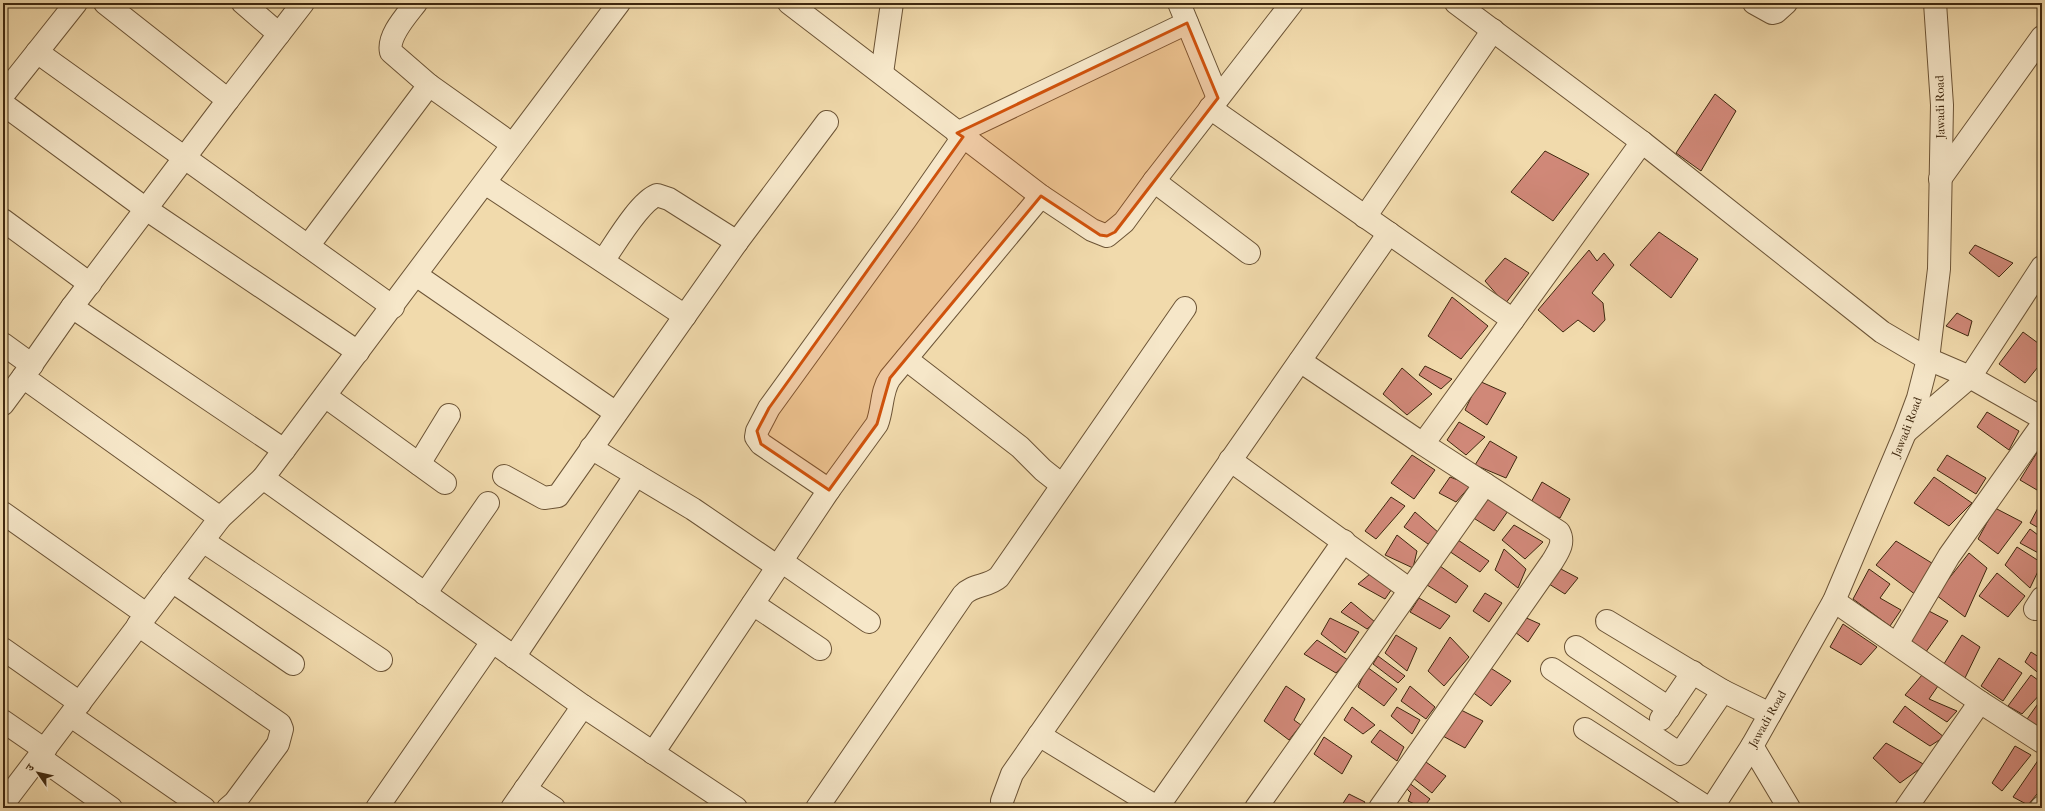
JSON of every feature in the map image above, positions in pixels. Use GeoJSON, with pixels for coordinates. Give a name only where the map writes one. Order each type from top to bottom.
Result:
{"type":"FeatureCollection","features":[{"type":"Feature","properties":{"kind":"street"},"geometry":{"type":"LineString","coordinates":[[3,95],[76,3]]}},
{"type":"Feature","properties":{"kind":"street"},"geometry":{"type":"LineString","coordinates":[[105,3],[228,100]]}},
{"type":"Feature","properties":{"kind":"street"},"geometry":{"type":"LineString","coordinates":[[243,3],[279,34]]}},
{"type":"Feature","properties":{"kind":"street"},"geometry":{"type":"LineString","coordinates":[[3,404],[28,371],[72,307],[303,3]]}},
{"type":"Feature","properties":{"kind":"street"},"geometry":{"type":"LineString","coordinates":[[416,3],[396,31],[390,47],[394,56],[429,85],[512,144]]}},
{"type":"Feature","properties":{"kind":"street"},"geometry":{"type":"LineString","coordinates":[[3,804],[220,518],[263,478],[393,307],[512,144],[619,3]]}},
{"type":"Feature","properties":{"kind":"street"},"geometry":{"type":"LineString","coordinates":[[789,3],[1041,196],[1092,230],[1108,236],[1124,222],[1292,3]]}},
{"type":"Feature","properties":{"kind":"street"},"geometry":{"type":"LineString","coordinates":[[882,73],[892,3]]}},
{"type":"Feature","properties":{"kind":"street"},"geometry":{"type":"LineString","coordinates":[[1179,3],[1214,103],[1365,216],[1513,320]]}},
{"type":"Feature","properties":{"kind":"street"},"geometry":{"type":"LineString","coordinates":[[1456,3],[1642,142],[1888,335],[1928,359],[1970,377],[2042,418]]}},
{"type":"Feature","properties":{"kind":"street"},"geometry":{"type":"LineString","coordinates":[[1754,3],[1772,13],[1776,12],[1786,3]]}},
{"type":"Feature","properties":{"kind":"street","name":"Jawadi Road"},"geometry":{"type":"LineString","coordinates":[[1712,808],[1752,746],[1834,601],[1905,433],[1918,398],[1928,359],[1939,269],[1942,105],[1935,3]]}},
{"type":"Feature","properties":{"kind":"street"},"geometry":{"type":"LineString","coordinates":[[829,490],[761,444],[756,437],[757,431],[769,408],[906,220],[960,135],[1187,24]]}},
{"type":"Feature","properties":{"kind":"street"},"geometry":{"type":"LineString","coordinates":[[1365,216],[1493,30]]}},
{"type":"Feature","properties":{"kind":"street"},"geometry":{"type":"LineString","coordinates":[[1940,179],[2042,37]]}},
{"type":"Feature","properties":{"kind":"street"},"geometry":{"type":"LineString","coordinates":[[37,52],[393,307]]}},
{"type":"Feature","properties":{"kind":"street"},"geometry":{"type":"LineString","coordinates":[[308,246],[429,85]]}},
{"type":"Feature","properties":{"kind":"street"},"geometry":{"type":"LineString","coordinates":[[3,104],[146,209],[358,352]]}},
{"type":"Feature","properties":{"kind":"street"},"geometry":{"type":"LineString","coordinates":[[504,476],[533,494],[544,498],[558,496],[737,242],[827,122]]}},
{"type":"Feature","properties":{"kind":"street"},"geometry":{"type":"LineString","coordinates":[[1424,444],[1642,142]]}},
{"type":"Feature","properties":{"kind":"street"},"geometry":{"type":"LineString","coordinates":[[1154,181],[1249,252]]}},
{"type":"Feature","properties":{"kind":"street"},"geometry":{"type":"LineString","coordinates":[[485,182],[685,316]]}},
{"type":"Feature","properties":{"kind":"street"},"geometry":{"type":"LineString","coordinates":[[603,261],[649,198],[657,195],[668,199],[737,242]]}},
{"type":"Feature","properties":{"kind":"street"},"geometry":{"type":"LineString","coordinates":[[653,753],[829,490],[877,424],[881,415],[887,382],[1041,196]]}},
{"type":"Feature","properties":{"kind":"street"},"geometry":{"type":"LineString","coordinates":[[3,220],[90,284]]}},
{"type":"Feature","properties":{"kind":"street"},"geometry":{"type":"LineString","coordinates":[[1002,801],[1012,774],[1389,233]]}},
{"type":"Feature","properties":{"kind":"street"},"geometry":{"type":"LineString","coordinates":[[1905,433],[1970,377],[2042,267]]}},
{"type":"Feature","properties":{"kind":"street"},"geometry":{"type":"LineString","coordinates":[[416,275],[616,413]]}},
{"type":"Feature","properties":{"kind":"street"},"geometry":{"type":"LineString","coordinates":[[72,307],[284,450]]}},
{"type":"Feature","properties":{"kind":"street"},"geometry":{"type":"LineString","coordinates":[[817,808],[963,595],[972,588],[989,584],[999,576],[1185,308]]}},
{"type":"Feature","properties":{"kind":"street"},"geometry":{"type":"LineString","coordinates":[[3,344],[28,371],[220,518]]}},
{"type":"Feature","properties":{"kind":"street"},"geometry":{"type":"LineString","coordinates":[[906,359],[1020,447],[1043,470],[1062,485]]}},
{"type":"Feature","properties":{"kind":"street"},"geometry":{"type":"LineString","coordinates":[[1300,360],[1424,444],[1559,532],[1562,538],[1562,542],[1552,562],[1380,808]]}},
{"type":"Feature","properties":{"kind":"street"},"geometry":{"type":"LineString","coordinates":[[325,396],[445,483]]}},
{"type":"Feature","properties":{"kind":"street"},"geometry":{"type":"LineString","coordinates":[[419,464],[449,415]]}},
{"type":"Feature","properties":{"kind":"street"},"geometry":{"type":"LineString","coordinates":[[1897,644],[1949,556],[2042,425]]}},
{"type":"Feature","properties":{"kind":"street"},"geometry":{"type":"LineString","coordinates":[[591,448],[780,564],[869,622]]}},
{"type":"Feature","properties":{"kind":"street"},"geometry":{"type":"LineString","coordinates":[[1230,460],[1410,590]]}},
{"type":"Feature","properties":{"kind":"street"},"geometry":{"type":"LineString","coordinates":[[514,657],[636,475]]}},
{"type":"Feature","properties":{"kind":"street"},"geometry":{"type":"LineString","coordinates":[[263,478],[583,706],[736,808]]}},
{"type":"Feature","properties":{"kind":"street"},"geometry":{"type":"LineString","coordinates":[[1256,808],[1486,484]]}},
{"type":"Feature","properties":{"kind":"street"},"geometry":{"type":"LineString","coordinates":[[425,594],[488,503]]}},
{"type":"Feature","properties":{"kind":"street"},"geometry":{"type":"LineString","coordinates":[[3,513],[280,724],[282,729],[278,744],[235,802],[228,808]]}},
{"type":"Feature","properties":{"kind":"street"},"geometry":{"type":"LineString","coordinates":[[203,541],[381,660]]}},
{"type":"Feature","properties":{"kind":"street"},"geometry":{"type":"LineString","coordinates":[[1039,735],[1157,808],[1344,541]]}},
{"type":"Feature","properties":{"kind":"street"},"geometry":{"type":"LineString","coordinates":[[172,581],[293,664]]}},
{"type":"Feature","properties":{"kind":"street"},"geometry":{"type":"LineString","coordinates":[[1834,601],[1980,702],[2042,742]]}},
{"type":"Feature","properties":{"kind":"street"},"geometry":{"type":"LineString","coordinates":[[753,604],[820,649]]}},
{"type":"Feature","properties":{"kind":"street"},"geometry":{"type":"LineString","coordinates":[[1607,621],[1723,691],[1770,714]]}},
{"type":"Feature","properties":{"kind":"street"},"geometry":{"type":"LineString","coordinates":[[377,808],[492,642]]}},
{"type":"Feature","properties":{"kind":"street"},"geometry":{"type":"LineString","coordinates":[[1576,646],[1669,708]]}},
{"type":"Feature","properties":{"kind":"street"},"geometry":{"type":"LineString","coordinates":[[3,649],[76,709],[204,808]]}},
{"type":"Feature","properties":{"kind":"street"},"geometry":{"type":"LineString","coordinates":[[1552,669],[1680,754],[1723,691]]}},
{"type":"Feature","properties":{"kind":"street"},"geometry":{"type":"LineString","coordinates":[[1650,734],[1693,672]]}},
{"type":"Feature","properties":{"kind":"street"},"geometry":{"type":"LineString","coordinates":[[1906,808],[1980,702]]}},
{"type":"Feature","properties":{"kind":"street"},"geometry":{"type":"LineString","coordinates":[[512,808],[583,706]]}},
{"type":"Feature","properties":{"kind":"street"},"geometry":{"type":"LineString","coordinates":[[3,721],[111,808]]}},
{"type":"Feature","properties":{"kind":"street"},"geometry":{"type":"LineString","coordinates":[[1585,729],[1708,808]]}},
{"type":"Feature","properties":{"kind":"street"},"geometry":{"type":"LineString","coordinates":[[1752,746],[1789,808]]}},
{"type":"Feature","properties":{"kind":"street"},"geometry":{"type":"LineString","coordinates":[[525,789],[554,808]]}},
{"type":"Feature","properties":{"kind":"highlighted area"},"geometry":{"type":"Polygon","coordinates":[[[1187,23],[1218,98],[1115,232],[1107,236],[1100,235],[1041,196],[890,378],[877,424],[829,490],[761,444],[757,431],[769,408],[963,137],[957,133],[1187,23]]]}},
{"type":"Feature","properties":{"kind":"building"},"geometry":{"type":"Polygon","coordinates":[[[1715,94],[1736,111],[1701,171],[1676,153],[1715,94]]]}},
{"type":"Feature","properties":{"kind":"building"},"geometry":{"type":"Polygon","coordinates":[[[1545,151],[1589,174],[1553,221],[1511,192],[1545,151]]]}},
{"type":"Feature","properties":{"kind":"building"},"geometry":{"type":"Polygon","coordinates":[[[1659,232],[1698,259],[1671,298],[1630,265],[1659,232]]]}},
{"type":"Feature","properties":{"kind":"building"},"geometry":{"type":"Polygon","coordinates":[[[1975,245],[2013,263],[1999,277],[1969,253],[1975,245]]]}},
{"type":"Feature","properties":{"kind":"building"},"geometry":{"type":"Polygon","coordinates":[[[1589,250],[1597,261],[1604,253],[1614,265],[1592,293],[1603,303],[1605,320],[1594,332],[1578,320],[1563,332],[1538,310],[1589,250]]]}},
{"type":"Feature","properties":{"kind":"building"},"geometry":{"type":"Polygon","coordinates":[[[1505,258],[1529,273],[1505,304],[1485,281],[1505,258]]]}},
{"type":"Feature","properties":{"kind":"building"},"geometry":{"type":"Polygon","coordinates":[[[1452,297],[1488,326],[1461,359],[1428,336],[1452,297]]]}},
{"type":"Feature","properties":{"kind":"building"},"geometry":{"type":"Polygon","coordinates":[[[1957,313],[1972,321],[1968,336],[1946,326],[1957,313]]]}},
{"type":"Feature","properties":{"kind":"building"},"geometry":{"type":"Polygon","coordinates":[[[2023,332],[2042,346],[2042,362],[2025,383],[1999,364],[2023,332]]]}},
{"type":"Feature","properties":{"kind":"building"},"geometry":{"type":"Polygon","coordinates":[[[1425,366],[1452,379],[1441,389],[1419,375],[1425,366]]]}},
{"type":"Feature","properties":{"kind":"building"},"geometry":{"type":"Polygon","coordinates":[[[1402,368],[1432,394],[1407,415],[1383,394],[1402,368]]]}},
{"type":"Feature","properties":{"kind":"building"},"geometry":{"type":"Polygon","coordinates":[[[1479,381],[1506,393],[1487,425],[1465,410],[1479,381]]]}},
{"type":"Feature","properties":{"kind":"building"},"geometry":{"type":"Polygon","coordinates":[[[1987,412],[2019,431],[2009,450],[1977,427],[1987,412]]]}},
{"type":"Feature","properties":{"kind":"building"},"geometry":{"type":"Polygon","coordinates":[[[1459,422],[1485,437],[1466,455],[1447,440],[1459,422]]]}},
{"type":"Feature","properties":{"kind":"building"},"geometry":{"type":"Polygon","coordinates":[[[1490,441],[1517,457],[1506,478],[1475,465],[1490,441]]]}},
{"type":"Feature","properties":{"kind":"building"},"geometry":{"type":"Polygon","coordinates":[[[2041,446],[2042,486],[2037,490],[2020,480],[2041,446]]]}},
{"type":"Feature","properties":{"kind":"building"},"geometry":{"type":"Polygon","coordinates":[[[1412,455],[1435,470],[1414,499],[1391,483],[1412,455]]]}},
{"type":"Feature","properties":{"kind":"building"},"geometry":{"type":"Polygon","coordinates":[[[1947,455],[1986,478],[1976,494],[1937,470],[1947,455]]]}},
{"type":"Feature","properties":{"kind":"building"},"geometry":{"type":"Polygon","coordinates":[[[1450,477],[1471,485],[1456,502],[1439,493],[1450,477]]]}},
{"type":"Feature","properties":{"kind":"building"},"geometry":{"type":"Polygon","coordinates":[[[1934,477],[1972,503],[1949,526],[1914,503],[1934,477]]]}},
{"type":"Feature","properties":{"kind":"building"},"geometry":{"type":"Polygon","coordinates":[[[1542,482],[1570,499],[1560,518],[1529,506],[1542,482]]]}},
{"type":"Feature","properties":{"kind":"building"},"geometry":{"type":"Polygon","coordinates":[[[1486,495],[1508,511],[1494,531],[1472,517],[1486,495]]]}},
{"type":"Feature","properties":{"kind":"building"},"geometry":{"type":"Polygon","coordinates":[[[1391,497],[1405,506],[1376,539],[1365,531],[1391,497]]]}},
{"type":"Feature","properties":{"kind":"building"},"geometry":{"type":"Polygon","coordinates":[[[1995,508],[2022,522],[1998,554],[1978,539],[1995,508]]]}},
{"type":"Feature","properties":{"kind":"building"},"geometry":{"type":"Polygon","coordinates":[[[2038,508],[2042,510],[2042,530],[2030,523],[2038,508]]]}},
{"type":"Feature","properties":{"kind":"building"},"geometry":{"type":"Polygon","coordinates":[[[1415,512],[1439,533],[1428,544],[1404,527],[1415,512]]]}},
{"type":"Feature","properties":{"kind":"building"},"geometry":{"type":"Polygon","coordinates":[[[1514,525],[1543,542],[1525,559],[1502,540],[1514,525]]]}},
{"type":"Feature","properties":{"kind":"building"},"geometry":{"type":"Polygon","coordinates":[[[2030,529],[2042,538],[2042,555],[2020,543],[2030,529]]]}},
{"type":"Feature","properties":{"kind":"building"},"geometry":{"type":"Polygon","coordinates":[[[1397,535],[1417,551],[1413,568],[1385,555],[1397,535]]]}},
{"type":"Feature","properties":{"kind":"building"},"geometry":{"type":"Polygon","coordinates":[[[1458,540],[1489,561],[1480,572],[1449,551],[1458,540]]]}},
{"type":"Feature","properties":{"kind":"building"},"geometry":{"type":"Polygon","coordinates":[[[1896,541],[1935,565],[1916,595],[1876,565],[1896,541]]]}},
{"type":"Feature","properties":{"kind":"building"},"geometry":{"type":"Polygon","coordinates":[[[2017,547],[2042,563],[2030,588],[2005,565],[2017,547]]]}},
{"type":"Feature","properties":{"kind":"building"},"geometry":{"type":"Polygon","coordinates":[[[1504,549],[1526,569],[1518,588],[1495,570],[1504,549]]]}},
{"type":"Feature","properties":{"kind":"building"},"geometry":{"type":"Polygon","coordinates":[[[1969,553],[1987,568],[1965,617],[1936,595],[1969,553]]]}},
{"type":"Feature","properties":{"kind":"building"},"geometry":{"type":"Polygon","coordinates":[[[1440,566],[1468,586],[1456,603],[1427,585],[1440,566]]]}},
{"type":"Feature","properties":{"kind":"building"},"geometry":{"type":"Polygon","coordinates":[[[1559,568],[1578,578],[1565,594],[1549,584],[1559,568]]]}},
{"type":"Feature","properties":{"kind":"building"},"geometry":{"type":"Polygon","coordinates":[[[1869,569],[1890,584],[1880,598],[1901,610],[1890,626],[1853,599],[1869,569]]]}},
{"type":"Feature","properties":{"kind":"building"},"geometry":{"type":"Polygon","coordinates":[[[1997,573],[2025,596],[2008,617],[1979,596],[1997,573]]]}},
{"type":"Feature","properties":{"kind":"building"},"geometry":{"type":"Polygon","coordinates":[[[1370,574],[1394,586],[1385,599],[1358,584],[1370,574]]]}},
{"type":"Feature","properties":{"kind":"building"},"geometry":{"type":"Polygon","coordinates":[[[1485,593],[1502,603],[1489,622],[1473,611],[1485,593]]]}},
{"type":"Feature","properties":{"kind":"building"},"geometry":{"type":"Polygon","coordinates":[[[1419,598],[1450,616],[1440,629],[1410,612],[1419,598]]]}},
{"type":"Feature","properties":{"kind":"building"},"geometry":{"type":"Polygon","coordinates":[[[1351,602],[1375,622],[1367,629],[1341,612],[1351,602]]]}},
{"type":"Feature","properties":{"kind":"building"},"geometry":{"type":"Polygon","coordinates":[[[1927,610],[1948,621],[1923,656],[1907,643],[1927,610]]]}},
{"type":"Feature","properties":{"kind":"building"},"geometry":{"type":"Polygon","coordinates":[[[1522,616],[1540,624],[1528,642],[1511,629],[1522,616]]]}},
{"type":"Feature","properties":{"kind":"building"},"geometry":{"type":"Polygon","coordinates":[[[1330,618],[1359,632],[1345,653],[1321,634],[1330,618]]]}},
{"type":"Feature","properties":{"kind":"building"},"geometry":{"type":"Polygon","coordinates":[[[1843,624],[1877,647],[1861,665],[1830,647],[1843,624]]]}},
{"type":"Feature","properties":{"kind":"building"},"geometry":{"type":"Polygon","coordinates":[[[1396,635],[1417,648],[1407,671],[1385,653],[1396,635]]]}},
{"type":"Feature","properties":{"kind":"building"},"geometry":{"type":"Polygon","coordinates":[[[1962,635],[1980,647],[1964,680],[1942,667],[1962,635]]]}},
{"type":"Feature","properties":{"kind":"building"},"geometry":{"type":"Polygon","coordinates":[[[1450,637],[1469,657],[1444,686],[1428,671],[1450,637]]]}},
{"type":"Feature","properties":{"kind":"building"},"geometry":{"type":"Polygon","coordinates":[[[1317,640],[1348,660],[1336,673],[1304,654],[1317,640]]]}},
{"type":"Feature","properties":{"kind":"building"},"geometry":{"type":"Polygon","coordinates":[[[2031,652],[2042,659],[2042,676],[2025,662],[2031,652]]]}},
{"type":"Feature","properties":{"kind":"building"},"geometry":{"type":"Polygon","coordinates":[[[1378,656],[1405,676],[1398,683],[1373,664],[1378,656]]]}},
{"type":"Feature","properties":{"kind":"building"},"geometry":{"type":"Polygon","coordinates":[[[1999,658],[2022,673],[2003,701],[1981,686],[1999,658]]]}},
{"type":"Feature","properties":{"kind":"building"},"geometry":{"type":"Polygon","coordinates":[[[1367,667],[1397,689],[1384,706],[1358,687],[1367,667]]]}},
{"type":"Feature","properties":{"kind":"building"},"geometry":{"type":"Polygon","coordinates":[[[1489,667],[1511,681],[1491,706],[1471,691],[1489,667]]]}},
{"type":"Feature","properties":{"kind":"building"},"geometry":{"type":"Polygon","coordinates":[[[1922,675],[1938,686],[1929,699],[1957,711],[1947,722],[1905,695],[1922,675]]]}},
{"type":"Feature","properties":{"kind":"building"},"geometry":{"type":"Polygon","coordinates":[[[2031,675],[2042,683],[2042,692],[2022,714],[2008,706],[2031,675]]]}},
{"type":"Feature","properties":{"kind":"building"},"geometry":{"type":"Polygon","coordinates":[[[1286,686],[1305,699],[1294,720],[1301,725],[1289,740],[1264,721],[1286,686]]]}},
{"type":"Feature","properties":{"kind":"building"},"geometry":{"type":"Polygon","coordinates":[[[1410,686],[1435,707],[1426,719],[1401,701],[1410,686]]]}},
{"type":"Feature","properties":{"kind":"building"},"geometry":{"type":"Polygon","coordinates":[[[2042,698],[2042,730],[2025,722],[2042,698]]]}},
{"type":"Feature","properties":{"kind":"building"},"geometry":{"type":"Polygon","coordinates":[[[1905,706],[1944,737],[1930,746],[1893,722],[1905,706]]]}},
{"type":"Feature","properties":{"kind":"building"},"geometry":{"type":"Polygon","coordinates":[[[1352,707],[1375,725],[1363,734],[1344,720],[1352,707]]]}},
{"type":"Feature","properties":{"kind":"building"},"geometry":{"type":"Polygon","coordinates":[[[1397,707],[1420,720],[1412,734],[1391,716],[1397,707]]]}},
{"type":"Feature","properties":{"kind":"building"},"geometry":{"type":"Polygon","coordinates":[[[1461,710],[1483,721],[1465,748],[1441,735],[1461,710]]]}},
{"type":"Feature","properties":{"kind":"building"},"geometry":{"type":"Polygon","coordinates":[[[1380,730],[1404,747],[1397,761],[1371,742],[1380,730]]]}},
{"type":"Feature","properties":{"kind":"building"},"geometry":{"type":"Polygon","coordinates":[[[1324,737],[1352,756],[1342,774],[1314,754],[1324,737]]]}},
{"type":"Feature","properties":{"kind":"building"},"geometry":{"type":"Polygon","coordinates":[[[1886,743],[1925,765],[1900,783],[1873,758],[1886,743]]]}},
{"type":"Feature","properties":{"kind":"building"},"geometry":{"type":"Polygon","coordinates":[[[2015,746],[2031,755],[2002,791],[1992,783],[2015,746]]]}},
{"type":"Feature","properties":{"kind":"building"},"geometry":{"type":"Polygon","coordinates":[[[2041,756],[2042,788],[2028,805],[2013,797],[2041,756]]]}},
{"type":"Feature","properties":{"kind":"building"},"geometry":{"type":"Polygon","coordinates":[[[1423,760],[1446,776],[1432,793],[1413,778],[1423,760]]]}},
{"type":"Feature","properties":{"kind":"building"},"geometry":{"type":"Polygon","coordinates":[[[1408,782],[1430,799],[1423,808],[1408,801],[1411,793],[1404,786],[1408,782]]]}},
{"type":"Feature","properties":{"kind":"building"},"geometry":{"type":"Polygon","coordinates":[[[1349,794],[1365,802],[1361,808],[1340,808],[1349,794]]]}}]}
